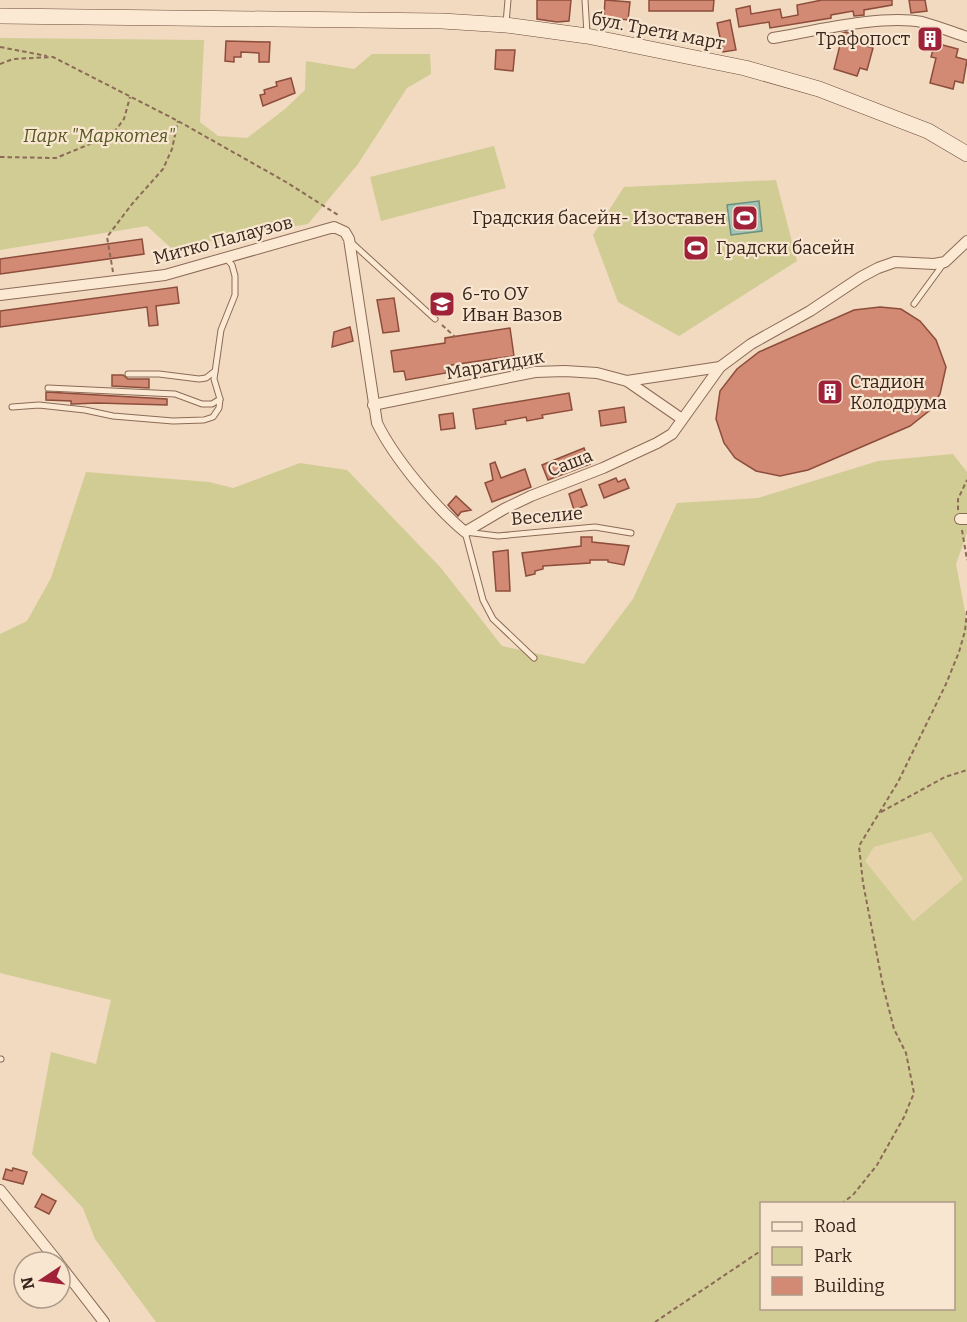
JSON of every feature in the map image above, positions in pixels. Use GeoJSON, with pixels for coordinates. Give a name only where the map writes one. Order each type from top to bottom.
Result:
{"type":"FeatureCollection","features":[{"type":"Feature","properties":{"kind":"street","name":"бул. Трети март"},"geometry":{"type":"LineString","coordinates":[[0,16],[442,21],[506,25],[587,36],[745,68],[819,89],[928,131],[967,154]]}},
{"type":"Feature","properties":{"kind":"street"},"geometry":{"type":"LineString","coordinates":[[773,38],[901,20],[922,22],[967,37]]}},
{"type":"Feature","properties":{"kind":"street","name":"Митко Палаузов"},"geometry":{"type":"LineString","coordinates":[[0,295],[165,275],[334,227],[347,236]]}},
{"type":"Feature","properties":{"kind":"street"},"geometry":{"type":"LineString","coordinates":[[347,236],[377,423],[386,442],[446,517],[465,532]]}},
{"type":"Feature","properties":{"kind":"street"},"geometry":{"type":"LineString","coordinates":[[627,381],[720,367],[751,344],[810,311],[878,268],[895,262],[934,264],[945,262],[967,241]]}},
{"type":"Feature","properties":{"kind":"street","name":"Саша"},"geometry":{"type":"LineString","coordinates":[[465,532],[531,496],[603,468],[672,434],[720,367]]}},
{"type":"Feature","properties":{"kind":"street","name":"Марагидик"},"geometry":{"type":"LineString","coordinates":[[373,405],[535,372],[565,371],[597,373],[627,381],[682,419]]}},
{"type":"Feature","properties":{"kind":"street"},"geometry":{"type":"LineString","coordinates":[[0,1190],[48,1250]]}},
{"type":"Feature","properties":{"kind":"street"},"geometry":{"type":"LineString","coordinates":[[72,1280],[105,1322]]}},
{"type":"Feature","properties":{"kind":"lane"},"geometry":{"type":"LineString","coordinates":[[506,25],[508,0]]}},
{"type":"Feature","properties":{"kind":"lane"},"geometry":{"type":"LineString","coordinates":[[585,0],[587,36]]}},
{"type":"Feature","properties":{"kind":"lane"},"geometry":{"type":"LineString","coordinates":[[347,236],[435,319]]}},
{"type":"Feature","properties":{"kind":"lane"},"geometry":{"type":"LineString","coordinates":[[12,407],[39,405],[85,410],[112,416],[173,421],[204,420],[213,417],[219,408],[220,399],[214,379],[221,330],[235,295],[235,276],[232,265],[226,258]]}},
{"type":"Feature","properties":{"kind":"lane"},"geometry":{"type":"LineString","coordinates":[[914,304],[945,262]]}},
{"type":"Feature","properties":{"kind":"lane"},"geometry":{"type":"LineString","coordinates":[[128,374],[159,374],[199,379],[206,378],[215,371]]}},
{"type":"Feature","properties":{"kind":"lane"},"geometry":{"type":"LineString","coordinates":[[48,387],[175,394],[202,404],[212,404],[220,399]]}},
{"type":"Feature","properties":{"kind":"lane","name":"Веселие"},"geometry":{"type":"LineString","coordinates":[[465,532],[498,536],[594,527],[631,533]]}},
{"type":"Feature","properties":{"kind":"lane"},"geometry":{"type":"LineString","coordinates":[[465,532],[483,600],[493,618],[534,658]]}},
{"type":"Feature","properties":{"kind":"path"},"geometry":{"type":"LineString","coordinates":[[0,47],[53,57],[178,121],[286,182],[338,215]]}},
{"type":"Feature","properties":{"kind":"path"},"geometry":{"type":"LineString","coordinates":[[0,64],[13,58],[53,57]]}},
{"type":"Feature","properties":{"kind":"path"},"geometry":{"type":"LineString","coordinates":[[0,157],[56,158],[112,135],[124,119],[130,97]]}},
{"type":"Feature","properties":{"kind":"path"},"geometry":{"type":"LineString","coordinates":[[114,281],[107,237],[163,169],[172,149],[178,121]]}},
{"type":"Feature","properties":{"kind":"path"},"geometry":{"type":"LineString","coordinates":[[435,319],[455,337]]}},
{"type":"Feature","properties":{"kind":"path"},"geometry":{"type":"LineString","coordinates":[[842,1202],[853,1195],[877,1165],[904,1117],[914,1093],[906,1053],[894,1029],[883,986],[859,857],[859,846],[898,782],[946,684],[959,652],[965,631],[967,611]]}},
{"type":"Feature","properties":{"kind":"path"},"geometry":{"type":"LineString","coordinates":[[880,812],[945,777],[967,770]]}},
{"type":"Feature","properties":{"kind":"path"},"geometry":{"type":"LineString","coordinates":[[655,1322],[760,1251]]}},
{"type":"Feature","properties":{"kind":"shaded area","name":"Градския басейн- Изоставен"},"geometry":{"type":"Polygon","coordinates":[[[759,201],[762,231],[731,235],[727,205],[759,201]]]}},
{"type":"Feature","properties":{"kind":"shaded area"},"geometry":{"type":"Polygon","coordinates":[[[931,832],[963,879],[912,921],[864,861],[874,847],[931,832]]]}},
{"type":"Feature","properties":{"kind":"green space","name":"Парк \"Маркотея\""},"geometry":{"type":"Polygon","coordinates":[[[0,38],[204,40],[200,122],[218,136],[247,138],[285,109],[305,90],[306,61],[354,69],[372,54],[430,54],[431,74],[407,88],[358,164],[308,224],[171,248],[147,226],[0,250],[0,38]]]}},
{"type":"Feature","properties":{"kind":"green space"},"geometry":{"type":"Polygon","coordinates":[[[494,146],[506,188],[381,221],[370,177],[494,146]]]}},
{"type":"Feature","properties":{"kind":"green space","name":"Градски басейн"},"geometry":{"type":"Polygon","coordinates":[[[776,180],[797,261],[679,336],[618,302],[593,235],[624,187],[776,180]]]}},
{"type":"Feature","properties":{"kind":"green space"},"geometry":{"type":"Polygon","coordinates":[[[953,454],[967,472],[967,533],[956,564],[967,622],[967,1322],[156,1322],[95,1239],[83,1208],[32,1154],[51,1052],[96,1064],[111,1000],[0,973],[0,634],[27,621],[51,578],[86,472],[209,482],[233,488],[300,463],[347,470],[441,568],[502,646],[584,664],[633,599],[677,503],[758,498],[878,461],[953,454]],[[931,832],[874,847],[865,861],[913,921],[963,879],[931,832]]]}},
{"type":"Feature","properties":{"kind":"building"},"geometry":{"type":"Polygon","coordinates":[[[537,0],[571,0],[569,21],[537,19],[537,0]]]}},
{"type":"Feature","properties":{"kind":"building"},"geometry":{"type":"Polygon","coordinates":[[[605,0],[630,2],[628,20],[604,17],[605,0]]]}},
{"type":"Feature","properties":{"kind":"building"},"geometry":{"type":"Polygon","coordinates":[[[649,0],[714,0],[713,11],[649,11],[649,0]]]}},
{"type":"Feature","properties":{"kind":"building"},"geometry":{"type":"Polygon","coordinates":[[[822,0],[892,0],[892,5],[864,10],[864,15],[854,16],[853,11],[831,15],[831,18],[770,28],[769,22],[739,27],[736,9],[750,6],[751,14],[780,9],[782,18],[798,15],[797,5],[822,0]]]}},
{"type":"Feature","properties":{"kind":"building"},"geometry":{"type":"Polygon","coordinates":[[[909,0],[925,0],[927,11],[911,13],[909,0]]]}},
{"type":"Feature","properties":{"kind":"building"},"geometry":{"type":"Polygon","coordinates":[[[730,20],[736,50],[723,52],[717,23],[730,20]]]}},
{"type":"Feature","properties":{"kind":"building"},"geometry":{"type":"Polygon","coordinates":[[[846,32],[862,37],[860,44],[873,48],[867,70],[860,68],[857,76],[834,69],[840,45],[836,44],[839,34],[846,32]]]}},
{"type":"Feature","properties":{"kind":"building"},"geometry":{"type":"Polygon","coordinates":[[[226,41],[270,42],[269,62],[259,62],[259,53],[241,52],[241,57],[234,57],[234,62],[225,61],[226,41]]]}},
{"type":"Feature","properties":{"kind":"building"},"geometry":{"type":"Polygon","coordinates":[[[935,43],[958,49],[956,57],[967,60],[963,83],[955,81],[953,89],[930,83],[936,58],[931,57],[935,43]]]}},
{"type":"Feature","properties":{"kind":"building"},"geometry":{"type":"Polygon","coordinates":[[[496,50],[515,50],[513,71],[495,69],[496,50]]]}},
{"type":"Feature","properties":{"kind":"building"},"geometry":{"type":"Polygon","coordinates":[[[291,78],[295,93],[263,106],[260,95],[265,94],[264,90],[277,86],[276,82],[291,78]]]}},
{"type":"Feature","properties":{"kind":"building"},"geometry":{"type":"Polygon","coordinates":[[[142,239],[144,254],[0,274],[0,259],[142,239]]]}},
{"type":"Feature","properties":{"kind":"building"},"geometry":{"type":"Polygon","coordinates":[[[177,287],[179,303],[156,306],[158,325],[149,326],[147,307],[0,327],[0,311],[177,287]]]}},
{"type":"Feature","properties":{"kind":"building"},"geometry":{"type":"Polygon","coordinates":[[[394,298],[399,331],[383,333],[377,300],[394,298]]]}},
{"type":"Feature","properties":{"kind":"building","name":"Стадион Колодрума"},"geometry":{"type":"Polygon","coordinates":[[[880,307],[901,309],[920,321],[936,340],[946,367],[940,394],[929,411],[910,426],[808,470],[780,476],[756,471],[735,458],[724,443],[716,419],[720,391],[737,369],[759,352],[854,310],[880,307]]]}},
{"type":"Feature","properties":{"kind":"building"},"geometry":{"type":"Polygon","coordinates":[[[350,327],[353,341],[332,347],[334,332],[350,327]]]}},
{"type":"Feature","properties":{"kind":"building"},"geometry":{"type":"Polygon","coordinates":[[[510,328],[514,356],[445,366],[446,373],[406,380],[404,371],[394,372],[391,351],[445,343],[445,338],[510,328]]]}},
{"type":"Feature","properties":{"kind":"building"},"geometry":{"type":"Polygon","coordinates":[[[112,375],[123,375],[128,379],[149,379],[149,388],[112,386],[112,375]]]}},
{"type":"Feature","properties":{"kind":"building"},"geometry":{"type":"Polygon","coordinates":[[[46,392],[167,399],[167,405],[71,404],[71,401],[46,400],[46,392]]]}},
{"type":"Feature","properties":{"kind":"building"},"geometry":{"type":"Polygon","coordinates":[[[569,393],[572,410],[542,415],[543,418],[527,421],[526,417],[505,421],[506,424],[476,429],[473,409],[569,393]]]}},
{"type":"Feature","properties":{"kind":"building"},"geometry":{"type":"Polygon","coordinates":[[[624,407],[626,422],[601,426],[599,411],[624,407]]]}},
{"type":"Feature","properties":{"kind":"building"},"geometry":{"type":"Polygon","coordinates":[[[453,413],[455,428],[441,430],[439,415],[453,413]]]}},
{"type":"Feature","properties":{"kind":"building"},"geometry":{"type":"Polygon","coordinates":[[[584,448],[590,464],[548,480],[542,465],[584,448]]]}},
{"type":"Feature","properties":{"kind":"building"},"geometry":{"type":"Polygon","coordinates":[[[495,462],[501,478],[525,469],[531,487],[492,502],[485,483],[493,480],[490,464],[495,462]]]}},
{"type":"Feature","properties":{"kind":"building"},"geometry":{"type":"Polygon","coordinates":[[[616,478],[618,482],[625,479],[629,488],[604,498],[599,485],[616,478]]]}},
{"type":"Feature","properties":{"kind":"building"},"geometry":{"type":"Polygon","coordinates":[[[581,489],[587,505],[574,510],[569,494],[581,489]]]}},
{"type":"Feature","properties":{"kind":"building"},"geometry":{"type":"Polygon","coordinates":[[[456,496],[471,510],[461,512],[458,516],[448,505],[456,496]]]}},
{"type":"Feature","properties":{"kind":"building"},"geometry":{"type":"Polygon","coordinates":[[[581,537],[592,537],[592,542],[629,546],[624,565],[608,562],[608,560],[590,560],[590,563],[543,566],[543,569],[535,571],[535,574],[526,576],[522,553],[581,546],[581,537]]]}},
{"type":"Feature","properties":{"kind":"building"},"geometry":{"type":"Polygon","coordinates":[[[508,550],[510,591],[496,591],[493,552],[508,550]]]}},
{"type":"Feature","properties":{"kind":"building"},"geometry":{"type":"Polygon","coordinates":[[[13,1168],[27,1172],[23,1184],[3,1179],[6,1169],[12,1171],[13,1168]]]}},
{"type":"Feature","properties":{"kind":"building"},"geometry":{"type":"Polygon","coordinates":[[[42,1194],[56,1201],[49,1214],[35,1207],[42,1194]]]}},
{"type":"Feature","properties":{"kind":"place","name":"Трафопост"},"geometry":{"type":"Point","coordinates":[930,39]}},
{"type":"Feature","properties":{"kind":"place","name":"Градския басейн- Изоставен"},"geometry":{"type":"Point","coordinates":[745,218]}},
{"type":"Feature","properties":{"kind":"place","name":"Градски басейн"},"geometry":{"type":"Point","coordinates":[696,248]}},
{"type":"Feature","properties":{"kind":"place","name":"6-то ОУ Иван Вазов"},"geometry":{"type":"Point","coordinates":[442,304]}},
{"type":"Feature","properties":{"kind":"place","name":"Стадион Колодрума"},"geometry":{"type":"Point","coordinates":[830,392]}}]}
